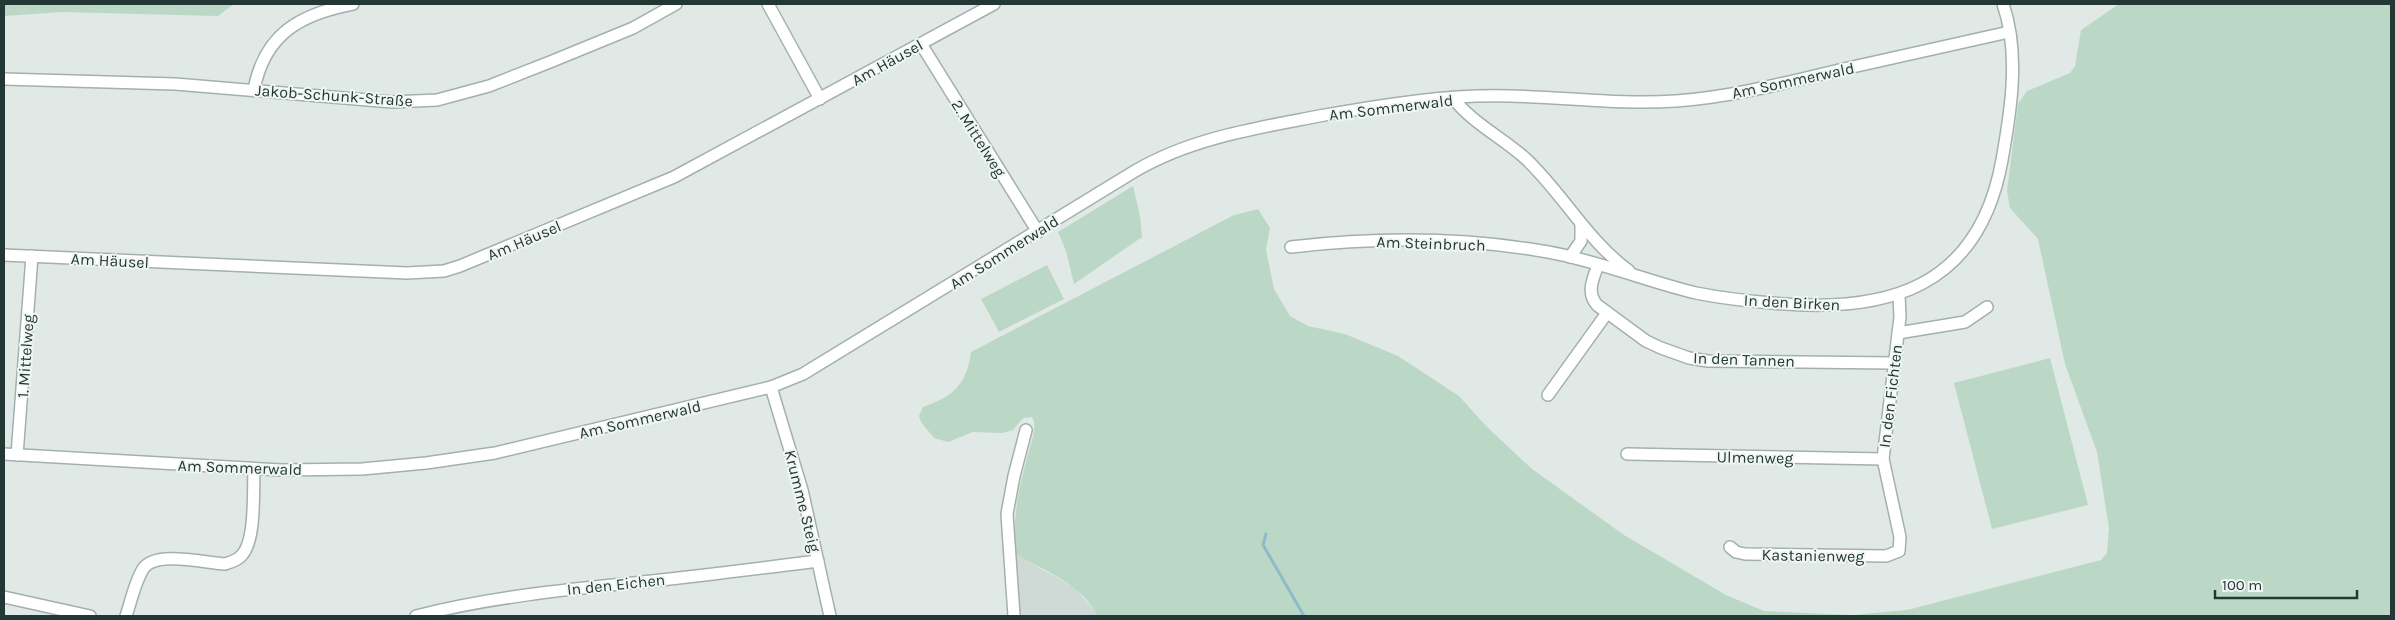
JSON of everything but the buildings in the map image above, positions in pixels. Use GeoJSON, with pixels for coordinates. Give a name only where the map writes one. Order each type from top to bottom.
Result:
{"type":"FeatureCollection","features":[{"type":"Feature","properties":{"kind":"street"},"geometry":{"type":"LineString","coordinates":[[254,89],[258,69],[266,54],[284,32],[311,16],[353,4]]}},
{"type":"Feature","properties":{"kind":"street","name":"Jakob-Schunk-Straße"},"geometry":{"type":"LineString","coordinates":[[4,79],[175,84],[254,89],[392,102],[437,100],[489,86],[550,62],[632,28],[676,4]]}},
{"type":"Feature","properties":{"kind":"street"},"geometry":{"type":"LineString","coordinates":[[768,4],[820,99]]}},
{"type":"Feature","properties":{"kind":"street","name":"Am Häusel"},"geometry":{"type":"LineString","coordinates":[[4,255],[407,273],[444,270],[481,258],[674,177],[994,4]]}},
{"type":"Feature","properties":{"kind":"street"},"geometry":{"type":"LineString","coordinates":[[2003,4],[2009,32]]}},
{"type":"Feature","properties":{"kind":"street","name":"Am Sommerwald"},"geometry":{"type":"LineString","coordinates":[[4,454],[254,469],[362,469],[473,457],[612,426],[770,387],[803,374],[1038,232],[1141,167],[1187,146],[1275,124],[1352,110],[1453,98],[1509,96],[1637,102],[1701,98],[1760,88],[2009,32]]}},
{"type":"Feature","properties":{"kind":"street","name":"In den Birken"},"geometry":{"type":"LineString","coordinates":[[1453,98],[1464,111],[1526,160],[1606,253],[1634,276],[1719,297],[1784,304],[1846,305],[1899,295],[1921,285],[1958,257],[1978,230],[1987,213],[2000,173],[2008,128],[2012,67],[2009,32]]}},
{"type":"Feature","properties":{"kind":"street","name":"2. Mittelweg"},"geometry":{"type":"LineString","coordinates":[[920,44],[1038,232]]}},
{"type":"Feature","properties":{"kind":"street"},"geometry":{"type":"LineString","coordinates":[[1570,256],[1581,241],[1581,226]]}},
{"type":"Feature","properties":{"kind":"street","name":"Am Steinbruch"},"geometry":{"type":"LineString","coordinates":[[1291,247],[1356,240],[1422,240],[1487,245],[1570,256],[1634,276]]}},
{"type":"Feature","properties":{"kind":"street","name":"1. Mittelweg"},"geometry":{"type":"LineString","coordinates":[[17,455],[32,256]]}},
{"type":"Feature","properties":{"kind":"street","name":"In den Tannen"},"geometry":{"type":"LineString","coordinates":[[1598,265],[1591,288],[1591,294],[1597,305],[1654,344],[1689,358],[1708,361],[1894,363]]}},
{"type":"Feature","properties":{"kind":"street","name":"In den Fichten"},"geometry":{"type":"LineString","coordinates":[[1896,553],[1901,546],[1900,537],[1883,459],[1898,333],[1899,295]]}},
{"type":"Feature","properties":{"kind":"street"},"geometry":{"type":"LineString","coordinates":[[1898,333],[1965,322],[1988,306]]}},
{"type":"Feature","properties":{"kind":"street"},"geometry":{"type":"LineString","coordinates":[[1548,395],[1607,313]]}},
{"type":"Feature","properties":{"kind":"street","name":"Krumme Steig"},"geometry":{"type":"LineString","coordinates":[[770,387],[802,490],[830,616]]}},
{"type":"Feature","properties":{"kind":"street"},"geometry":{"type":"LineString","coordinates":[[1014,616],[1007,514],[1014,476],[1026,430]]}},
{"type":"Feature","properties":{"kind":"street","name":"Ulmenweg"},"geometry":{"type":"LineString","coordinates":[[1626,454],[1883,459]]}},
{"type":"Feature","properties":{"kind":"street"},"geometry":{"type":"LineString","coordinates":[[126,616],[141,572],[149,563],[162,558],[225,564],[234,562],[242,556],[249,541],[254,469]]}},
{"type":"Feature","properties":{"kind":"street","name":"Kastanienweg"},"geometry":{"type":"LineString","coordinates":[[1730,547],[1736,552],[1745,554],[1886,556],[1896,553]]}},
{"type":"Feature","properties":{"kind":"street","name":"In den Eichen"},"geometry":{"type":"LineString","coordinates":[[416,616],[526,593],[734,572],[818,561]]}},
{"type":"Feature","properties":{"kind":"street"},"geometry":{"type":"LineString","coordinates":[[4,597],[90,616]]}},
{"type":"Feature","properties":{"kind":"shaded area"},"geometry":{"type":"Polygon","coordinates":[[[1015,554],[1075,588],[1097,616],[1019,616],[1015,554]]]}},
{"type":"Feature","properties":{"kind":"green space"},"geometry":{"type":"Polygon","coordinates":[[[4,4],[234,4],[218,16],[62,12],[4,16],[4,4]]]}},
{"type":"Feature","properties":{"kind":"green space"},"geometry":{"type":"Polygon","coordinates":[[[2119,4],[2391,4],[2391,616],[1097,616],[1083,595],[1073,587],[1050,572],[1015,554],[1016,512],[1020,487],[1034,431],[1032,417],[1023,418],[1013,430],[1002,433],[973,432],[948,442],[934,438],[921,422],[919,416],[923,407],[950,394],[962,381],[971,352],[1234,215],[1258,209],[1270,228],[1266,250],[1274,289],[1290,316],[1308,326],[1345,334],[1398,356],[1459,396],[1486,426],[1532,469],[1624,535],[1726,595],[1764,611],[1853,615],[1907,610],[2101,560],[2107,553],[2109,528],[2097,452],[2065,364],[2038,239],[2010,208],[2007,191],[2018,104],[2027,91],[2070,73],[2075,66],[2081,30],[2119,4]]]}},
{"type":"Feature","properties":{"kind":"green space"},"geometry":{"type":"Polygon","coordinates":[[[1133,186],[1140,216],[1142,237],[1074,284],[1066,251],[1058,232],[1133,186]]]}},
{"type":"Feature","properties":{"kind":"green space"},"geometry":{"type":"Polygon","coordinates":[[[1047,265],[1064,299],[999,332],[981,299],[1047,265]]]}},
{"type":"Feature","properties":{"kind":"green space"},"geometry":{"type":"Polygon","coordinates":[[[2050,358],[2088,505],[1992,529],[1954,383],[2050,358]]]}},
{"type":"Feature","properties":{"kind":"waterway"},"geometry":{"type":"LineString","coordinates":[[1266,534],[1263,545],[1304,616]]}}]}
